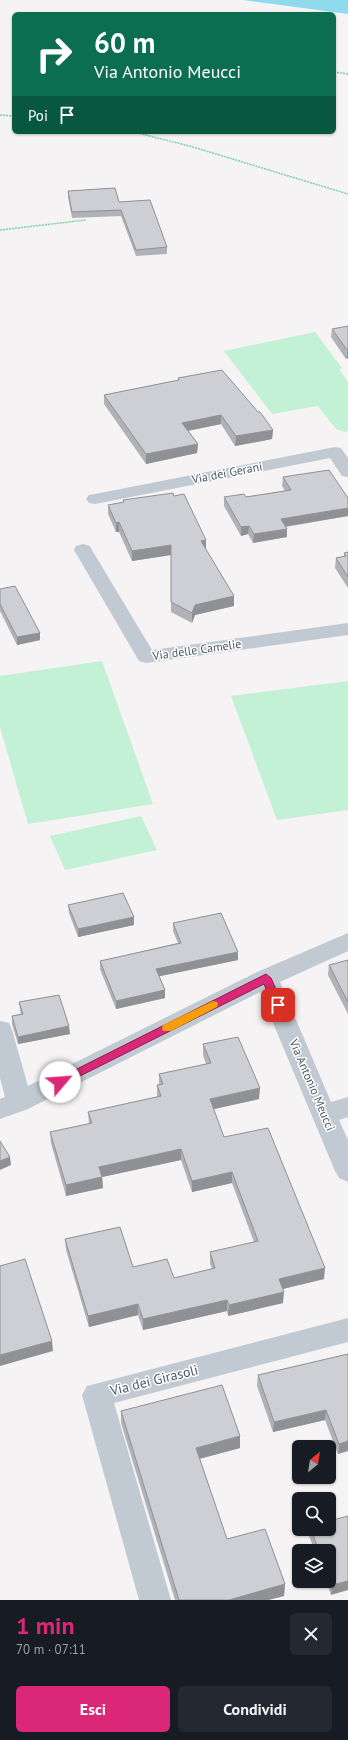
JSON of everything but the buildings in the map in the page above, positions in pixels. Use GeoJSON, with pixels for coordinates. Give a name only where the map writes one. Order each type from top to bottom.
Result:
{"type":"FeatureCollection","features":[{"type":"Feature","properties":{"kind":"street","name":"Via dei Gerani"},"geometry":{"type":"LineString","coordinates":[[95,499],[335,452],[348,472]]}},
{"type":"Feature","properties":{"kind":"street","name":"Via delle Camelie"},"geometry":{"type":"LineString","coordinates":[[83,550],[146,657],[348,629]]}},
{"type":"Feature","properties":{"kind":"street"},"geometry":{"type":"LineString","coordinates":[[0,1030],[10,1106],[266,978],[348,941]]}},
{"type":"Feature","properties":{"kind":"street","name":"Via Antonio Meucci"},"geometry":{"type":"LineString","coordinates":[[266,978],[336,1110],[348,1171]]}},
{"type":"Feature","properties":{"kind":"street","name":"Via dei Girasoli"},"geometry":{"type":"LineString","coordinates":[[155,1600],[97,1395],[348,1330]]}},
{"type":"Feature","properties":{"kind":"path"},"geometry":{"type":"LineString","coordinates":[[336,72],[348,74]]}},
{"type":"Feature","properties":{"kind":"path"},"geometry":{"type":"LineString","coordinates":[[0,115],[12,116]]}},
{"type":"Feature","properties":{"kind":"path"},"geometry":{"type":"LineString","coordinates":[[142,134],[193,147],[348,194]]}},
{"type":"Feature","properties":{"kind":"path"},"geometry":{"type":"LineString","coordinates":[[0,230],[86,220]]}},
{"type":"Feature","properties":{"kind":"green space"},"geometry":{"type":"Polygon","coordinates":[[[315,332],[342,368],[339,369],[348,382],[348,430],[345,432],[336,429],[318,406],[272,414],[224,351],[315,332]]]}},
{"type":"Feature","properties":{"kind":"green space"},"geometry":{"type":"Polygon","coordinates":[[[102,661],[153,804],[28,824],[0,727],[0,676],[102,661]]]}},
{"type":"Feature","properties":{"kind":"green space"},"geometry":{"type":"Polygon","coordinates":[[[348,681],[348,810],[277,820],[231,696],[348,681]]]}},
{"type":"Feature","properties":{"kind":"green space"},"geometry":{"type":"Polygon","coordinates":[[[141,816],[157,850],[65,870],[50,836],[141,816]]]}},
{"type":"Feature","properties":{"kind":"water"},"geometry":{"type":"Polygon","coordinates":[[[243,0],[348,0],[348,14],[243,0]]]}},
{"type":"Feature","properties":{"kind":"slow traffic"},"geometry":{"type":"LineString","coordinates":[[167,1028],[213,1004]]}},
{"type":"Feature","properties":{"kind":"route"},"geometry":{"type":"LineString","coordinates":[[60,1082],[266,978],[278,1005]]}}]}
